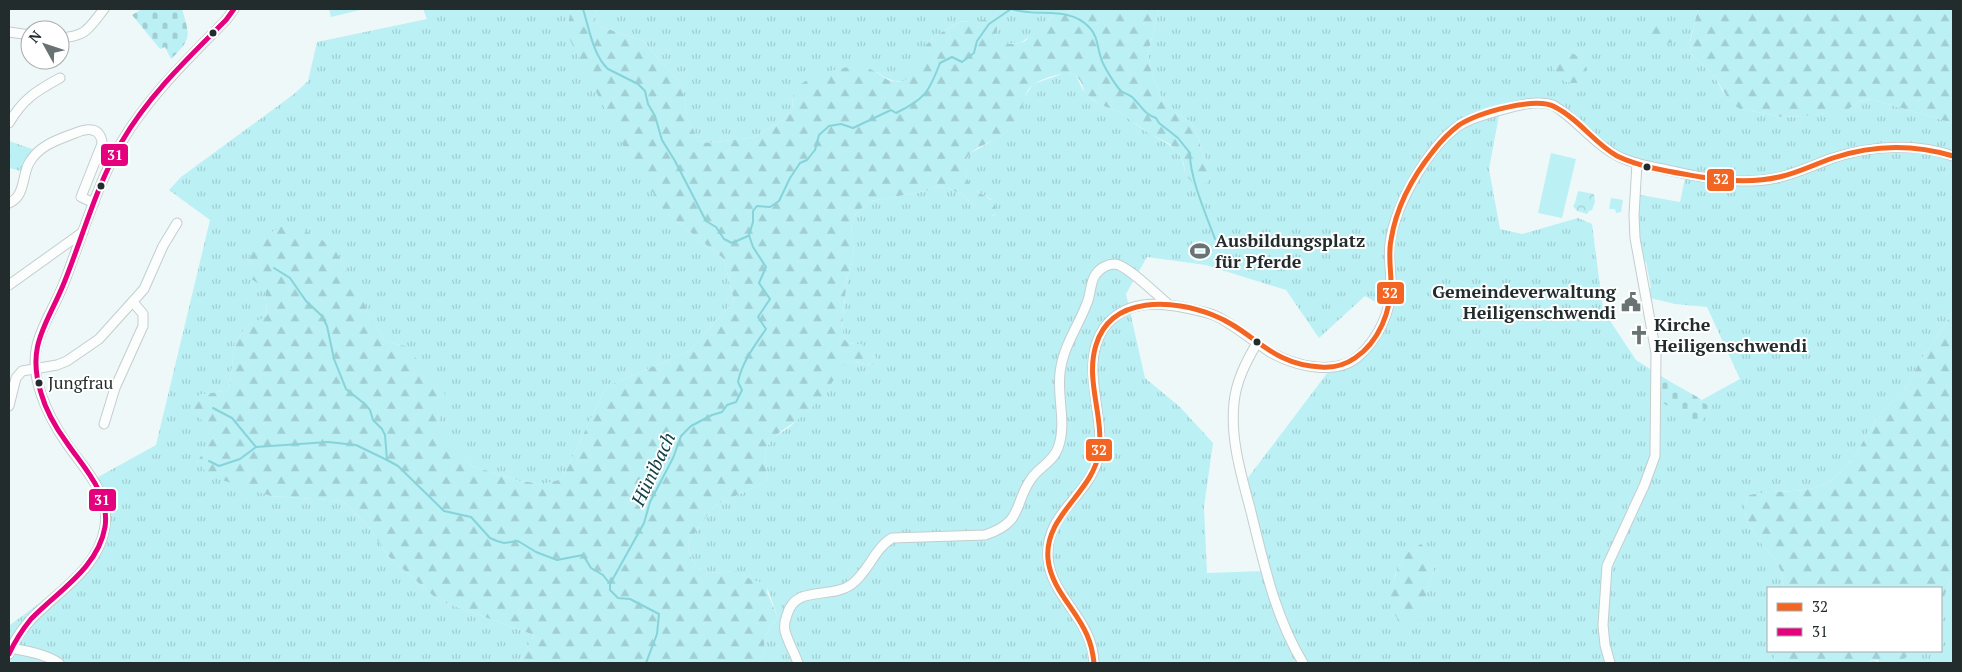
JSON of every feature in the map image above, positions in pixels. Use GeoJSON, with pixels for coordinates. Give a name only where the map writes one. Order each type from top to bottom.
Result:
{"type":"FeatureCollection","features":[{"type":"Feature","properties":{"kind":"street"},"geometry":{"type":"LineString","coordinates":[[70,37],[80,36],[104,9]]}},
{"type":"Feature","properties":{"kind":"street"},"geometry":{"type":"LineString","coordinates":[[59,663],[33,652],[10,650],[29,621],[87,566],[100,543],[106,521],[105,506],[101,492],[50,416],[41,393],[35,369],[37,339],[63,285],[94,203],[120,145],[138,117],[155,96],[234,9]]}},
{"type":"Feature","properties":{"kind":"street"},"geometry":{"type":"LineString","coordinates":[[9,123],[26,99],[60,78]]}},
{"type":"Feature","properties":{"kind":"street"},"geometry":{"type":"LineString","coordinates":[[1094,663],[1090,637],[1051,573],[1048,556],[1049,542],[1056,522],[1090,476],[1096,463],[1099,448],[1093,362],[1095,350],[1101,334],[1114,318],[1132,307],[1146,304],[1170,305],[1212,313],[1275,354],[1289,360],[1322,368],[1338,367],[1350,362],[1366,348],[1381,327],[1390,302],[1390,246],[1398,214],[1428,158],[1445,137],[1466,121],[1526,104],[1550,103],[1601,146],[1623,159],[1715,179],[1751,182],[1787,175],[1831,159],[1868,150],[1890,148],[1926,149],[1953,156]]}},
{"type":"Feature","properties":{"kind":"street"},"geometry":{"type":"LineString","coordinates":[[9,202],[16,199],[19,194],[27,168],[40,150],[58,139],[90,129],[99,134],[102,144],[81,197],[94,203]]}},
{"type":"Feature","properties":{"kind":"street"},"geometry":{"type":"LineString","coordinates":[[1610,663],[1603,637],[1605,577],[1610,556],[1632,512],[1654,460],[1655,345],[1635,238],[1634,215],[1637,163]]}},
{"type":"Feature","properties":{"kind":"street"},"geometry":{"type":"LineString","coordinates":[[9,406],[18,375],[25,369],[35,369],[62,363],[80,353],[99,339],[133,302],[144,290],[163,246],[177,223]]}},
{"type":"Feature","properties":{"kind":"street"},"geometry":{"type":"LineString","coordinates":[[9,285],[83,232]]}},
{"type":"Feature","properties":{"kind":"street"},"geometry":{"type":"LineString","coordinates":[[798,663],[785,626],[790,608],[798,598],[808,594],[835,592],[851,585],[864,572],[884,544],[892,538],[985,535],[998,530],[1012,518],[1020,506],[1031,478],[1051,460],[1058,449],[1062,424],[1060,375],[1063,355],[1088,300],[1093,278],[1097,272],[1106,265],[1120,265],[1170,305]]}},
{"type":"Feature","properties":{"kind":"street"},"geometry":{"type":"LineString","coordinates":[[104,424],[115,388],[143,326],[143,314],[133,302]]}},
{"type":"Feature","properties":{"kind":"street"},"geometry":{"type":"LineString","coordinates":[[1257,343],[1243,367],[1235,395],[1233,433],[1266,573],[1276,607],[1290,640],[1303,663]]}},
{"type":"Feature","properties":{"kind":"green space"},"geometry":{"type":"Polygon","coordinates":[[[142,9],[182,9],[188,31],[186,42],[171,59],[165,47],[160,49],[132,15],[142,9]]]}},
{"type":"Feature","properties":{"kind":"green space"},"geometry":{"type":"Polygon","coordinates":[[[329,9],[364,9],[331,17],[329,9]]]}},
{"type":"Feature","properties":{"kind":"green space"},"geometry":{"type":"Polygon","coordinates":[[[423,9],[571,9],[568,24],[668,214],[724,259],[734,301],[689,351],[606,387],[562,479],[544,484],[520,481],[472,466],[436,433],[406,346],[385,342],[333,247],[265,288],[267,317],[248,325],[235,342],[229,390],[199,395],[214,436],[197,462],[271,496],[343,501],[368,526],[387,555],[438,600],[534,635],[519,663],[9,663],[9,626],[54,592],[68,579],[92,549],[98,532],[100,514],[91,481],[156,445],[210,220],[169,190],[181,177],[294,94],[308,81],[317,42],[427,19],[423,9]]]}},
{"type":"Feature","properties":{"kind":"green space"},"geometry":{"type":"Polygon","coordinates":[[[571,9],[596,9],[594,20],[602,27],[643,41],[683,88],[687,117],[699,141],[708,143],[755,137],[784,119],[792,111],[793,96],[801,84],[816,74],[848,67],[864,66],[888,80],[899,82],[908,79],[916,71],[925,46],[935,36],[960,22],[997,19],[999,23],[996,33],[997,40],[1013,44],[1026,40],[1046,24],[1054,14],[1067,13],[1073,9],[1159,9],[1148,53],[1152,74],[1162,98],[1177,114],[1190,121],[1199,138],[1201,150],[1210,165],[1210,178],[1206,184],[1197,188],[1185,174],[1184,164],[1180,155],[1170,144],[1150,134],[1119,112],[1099,104],[1085,94],[1081,82],[1075,74],[1059,74],[1034,84],[1026,93],[1020,114],[1010,128],[999,138],[976,149],[968,156],[966,173],[968,181],[972,187],[992,201],[996,213],[992,216],[973,205],[963,195],[937,186],[926,191],[871,201],[854,216],[851,236],[854,249],[847,280],[842,329],[845,340],[852,344],[861,344],[873,352],[877,360],[876,364],[871,365],[850,361],[843,366],[829,387],[809,410],[777,434],[770,442],[765,452],[767,472],[765,482],[714,506],[689,541],[688,551],[699,569],[710,573],[737,571],[752,580],[768,584],[767,592],[778,618],[766,636],[764,655],[760,663],[519,663],[534,635],[438,600],[387,555],[368,526],[343,501],[271,496],[210,476],[197,462],[214,436],[192,408],[199,395],[229,390],[235,342],[248,325],[267,316],[265,288],[244,274],[254,243],[288,222],[333,246],[385,342],[406,346],[445,394],[437,433],[472,466],[520,481],[544,484],[562,479],[606,387],[689,351],[734,301],[724,259],[668,214],[631,161],[569,38],[568,24],[571,9]]]}},
{"type":"Feature","properties":{"kind":"green space"},"geometry":{"type":"Polygon","coordinates":[[[596,9],[1073,9],[1067,13],[1054,14],[1043,28],[1020,43],[999,43],[996,39],[996,30],[999,23],[960,22],[930,41],[916,71],[907,80],[892,80],[877,72],[793,96],[792,111],[784,119],[755,137],[708,143],[699,141],[687,117],[683,88],[674,76],[643,41],[602,27],[594,20],[596,9]]]}},
{"type":"Feature","properties":{"kind":"green space"},"geometry":{"type":"Polygon","coordinates":[[[1159,9],[1698,9],[1690,41],[1691,54],[1714,76],[1723,92],[1740,109],[1782,117],[1804,116],[1827,113],[1870,99],[1953,123],[1953,310],[1922,358],[1907,386],[1879,416],[1842,472],[1825,484],[1807,490],[1749,495],[1745,505],[1749,524],[1754,534],[1775,561],[1783,578],[1784,587],[1767,587],[1767,652],[1777,652],[1771,663],[760,663],[764,655],[766,636],[778,618],[767,587],[737,571],[710,573],[699,569],[688,551],[689,541],[714,506],[765,482],[767,472],[765,452],[770,442],[801,416],[844,364],[850,361],[871,365],[877,360],[867,349],[845,340],[842,329],[847,280],[854,249],[851,236],[854,216],[871,201],[926,191],[937,186],[963,195],[973,205],[993,216],[996,213],[991,199],[970,187],[967,180],[965,162],[969,154],[1003,135],[1019,116],[1023,99],[1033,84],[1065,73],[1075,74],[1084,92],[1093,100],[1121,113],[1145,131],[1174,148],[1184,165],[1185,174],[1210,166],[1201,150],[1199,138],[1190,121],[1177,114],[1162,98],[1152,74],[1148,53],[1159,9]],[[1553,105],[1500,110],[1489,169],[1500,229],[1522,234],[1578,218],[1592,224],[1603,310],[1636,360],[1700,401],[1740,379],[1707,307],[1675,304],[1646,297],[1644,290],[1651,288],[1646,262],[1639,260],[1635,194],[1680,202],[1686,174],[1623,159],[1553,105]],[[1204,240],[1191,257],[1197,262],[1210,245],[1204,240]],[[1147,257],[1126,294],[1145,378],[1180,407],[1213,443],[1204,507],[1207,573],[1265,571],[1244,483],[1331,368],[1355,359],[1388,309],[1365,296],[1319,338],[1286,290],[1206,265],[1147,257]],[[1403,559],[1395,575],[1391,593],[1407,627],[1417,625],[1435,565],[1403,559]]]}},
{"type":"Feature","properties":{"kind":"green space"},"geometry":{"type":"Polygon","coordinates":[[[1698,9],[1953,9],[1953,123],[1870,99],[1860,101],[1845,111],[1804,116],[1782,117],[1740,109],[1731,103],[1714,76],[1691,54],[1690,42],[1698,9]]]}},
{"type":"Feature","properties":{"kind":"green space"},"geometry":{"type":"Polygon","coordinates":[[[1653,25],[1669,28],[1678,32],[1680,36],[1666,44],[1651,42],[1643,35],[1647,28],[1653,25]]]}},
{"type":"Feature","properties":{"kind":"green space"},"geometry":{"type":"Polygon","coordinates":[[[1568,52],[1580,58],[1586,66],[1587,69],[1582,82],[1572,83],[1564,81],[1555,72],[1555,61],[1568,52]]]}},
{"type":"Feature","properties":{"kind":"green space"},"geometry":{"type":"Polygon","coordinates":[[[9,141],[35,150],[21,171],[9,168],[9,141]]]}},
{"type":"Feature","properties":{"kind":"green space"},"geometry":{"type":"Polygon","coordinates":[[[1551,153],[1576,159],[1562,218],[1538,213],[1551,153]]]}},
{"type":"Feature","properties":{"kind":"green space"},"geometry":{"type":"Polygon","coordinates":[[[1578,191],[1594,194],[1595,202],[1592,210],[1587,214],[1577,211],[1573,206],[1578,191]]]}},
{"type":"Feature","properties":{"kind":"green space"},"geometry":{"type":"Polygon","coordinates":[[[1611,198],[1623,200],[1621,212],[1616,213],[1615,209],[1609,209],[1611,198]]]}},
{"type":"Feature","properties":{"kind":"green space","name":"Ausbildungsplatz für Pferde"},"geometry":{"type":"Polygon","coordinates":[[[1201,240],[1209,243],[1212,251],[1209,259],[1201,262],[1193,259],[1190,251],[1193,243],[1201,240]]]}},
{"type":"Feature","properties":{"kind":"green space"},"geometry":{"type":"Polygon","coordinates":[[[1953,310],[1953,575],[1942,601],[1942,587],[1784,587],[1780,569],[1754,534],[1749,524],[1745,505],[1749,495],[1806,490],[1834,479],[1849,463],[1879,416],[1909,383],[1918,365],[1953,310]]]}},
{"type":"Feature","properties":{"kind":"green space"},"geometry":{"type":"Polygon","coordinates":[[[1660,376],[1701,399],[1700,401],[1711,407],[1700,425],[1658,400],[1660,376]]]}},
{"type":"Feature","properties":{"kind":"green space"},"geometry":{"type":"Polygon","coordinates":[[[1421,544],[1430,553],[1435,565],[1417,626],[1407,627],[1393,612],[1391,602],[1392,586],[1398,569],[1406,555],[1410,550],[1421,544]]]}},
{"type":"Feature","properties":{"kind":"green space"},"geometry":{"type":"Polygon","coordinates":[[[1953,575],[1953,663],[1875,663],[1870,661],[1870,659],[1878,662],[1883,654],[1902,661],[1912,652],[1942,652],[1942,601],[1953,575]]]}},
{"type":"Feature","properties":{"kind":"green space"},"geometry":{"type":"Polygon","coordinates":[[[1777,652],[1912,652],[1902,661],[1892,660],[1883,655],[1880,661],[1871,659],[1869,663],[1771,663],[1777,652]]]}},
{"type":"Feature","properties":{"kind":"waterway"},"geometry":{"type":"LineString","coordinates":[[583,9],[592,41],[603,63],[608,69],[638,84],[645,91],[662,140],[706,221],[716,227],[724,239],[732,243],[748,236]]}},
{"type":"Feature","properties":{"kind":"waterway","name":"Hünibach"},"geometry":{"type":"LineString","coordinates":[[646,663],[657,634],[659,614],[630,599],[618,598],[610,590],[610,584],[644,523],[650,502],[673,458],[681,436],[691,426],[722,412],[727,405],[736,402],[742,390],[738,382],[740,375],[749,354],[766,329],[758,317],[770,299],[759,283],[766,267],[753,247],[749,235],[753,222],[753,211],[757,206],[770,207],[779,201],[790,178],[800,163],[807,160],[815,150],[819,135],[829,126],[841,124],[853,128],[891,110],[896,113],[914,103],[929,88],[940,63],[952,57],[962,62],[974,53],[977,41],[989,24],[1011,9]]}},
{"type":"Feature","properties":{"kind":"waterway"},"geometry":{"type":"LineString","coordinates":[[1012,9],[1032,13],[1072,16],[1081,20],[1092,30],[1104,66],[1119,88],[1133,98],[1146,113],[1156,118],[1159,123],[1178,138],[1190,153],[1195,185],[1215,239]]}},
{"type":"Feature","properties":{"kind":"waterway"},"geometry":{"type":"LineString","coordinates":[[274,268],[290,278],[306,301],[322,316],[327,326],[334,359],[346,389],[366,405],[370,410],[373,420],[385,435],[387,460],[398,466],[444,511],[471,517],[490,538],[504,543],[518,541],[536,552],[557,560],[583,555],[591,568],[603,575],[610,584]]}},
{"type":"Feature","properties":{"kind":"waterway"},"geometry":{"type":"LineString","coordinates":[[213,408],[232,418],[256,447]]}},
{"type":"Feature","properties":{"kind":"waterway"},"geometry":{"type":"LineString","coordinates":[[209,461],[219,466],[240,459],[256,447],[328,442],[356,445],[387,460]]}},
{"type":"Feature","properties":{"kind":"transit line","name":"31"},"geometry":{"type":"LineString","coordinates":[[9,654],[31,619],[86,567],[101,542],[105,527],[104,503],[100,493],[88,472],[55,425],[43,400],[37,376],[36,361],[40,336],[64,283],[104,177],[121,143],[156,93],[226,20],[234,9]]}},
{"type":"Feature","properties":{"kind":"transit line","name":"32"},"geometry":{"type":"LineString","coordinates":[[1094,663],[1087,635],[1054,580],[1048,559],[1049,543],[1053,529],[1095,467],[1100,439],[1093,385],[1093,358],[1096,345],[1104,329],[1115,317],[1129,309],[1146,305],[1180,306],[1213,315],[1240,330],[1275,354],[1303,365],[1330,367],[1339,366],[1351,360],[1371,343],[1377,335],[1386,315],[1391,283],[1390,251],[1393,228],[1406,193],[1419,171],[1440,143],[1459,125],[1468,120],[1507,107],[1534,103],[1555,107],[1572,118],[1601,145],[1617,156],[1637,164],[1658,169],[1720,180],[1749,181],[1779,177],[1826,160],[1878,148],[1923,149],[1953,156]]}},
{"type":"Feature","properties":{"kind":"place","name":"Ausbildungsplatz für Pferde"},"geometry":{"type":"Point","coordinates":[1200,251]}},
{"type":"Feature","properties":{"kind":"place","name":"Gemeindeverwaltung Heiligenschwendi"},"geometry":{"type":"Point","coordinates":[1631,302]}},
{"type":"Feature","properties":{"kind":"place","name":"Kirche Heiligenschwendi"},"geometry":{"type":"Point","coordinates":[1639,335]}},
{"type":"Feature","properties":{"kind":"place","name":"Jungfrau"},"geometry":{"type":"Point","coordinates":[39,383]}}]}
